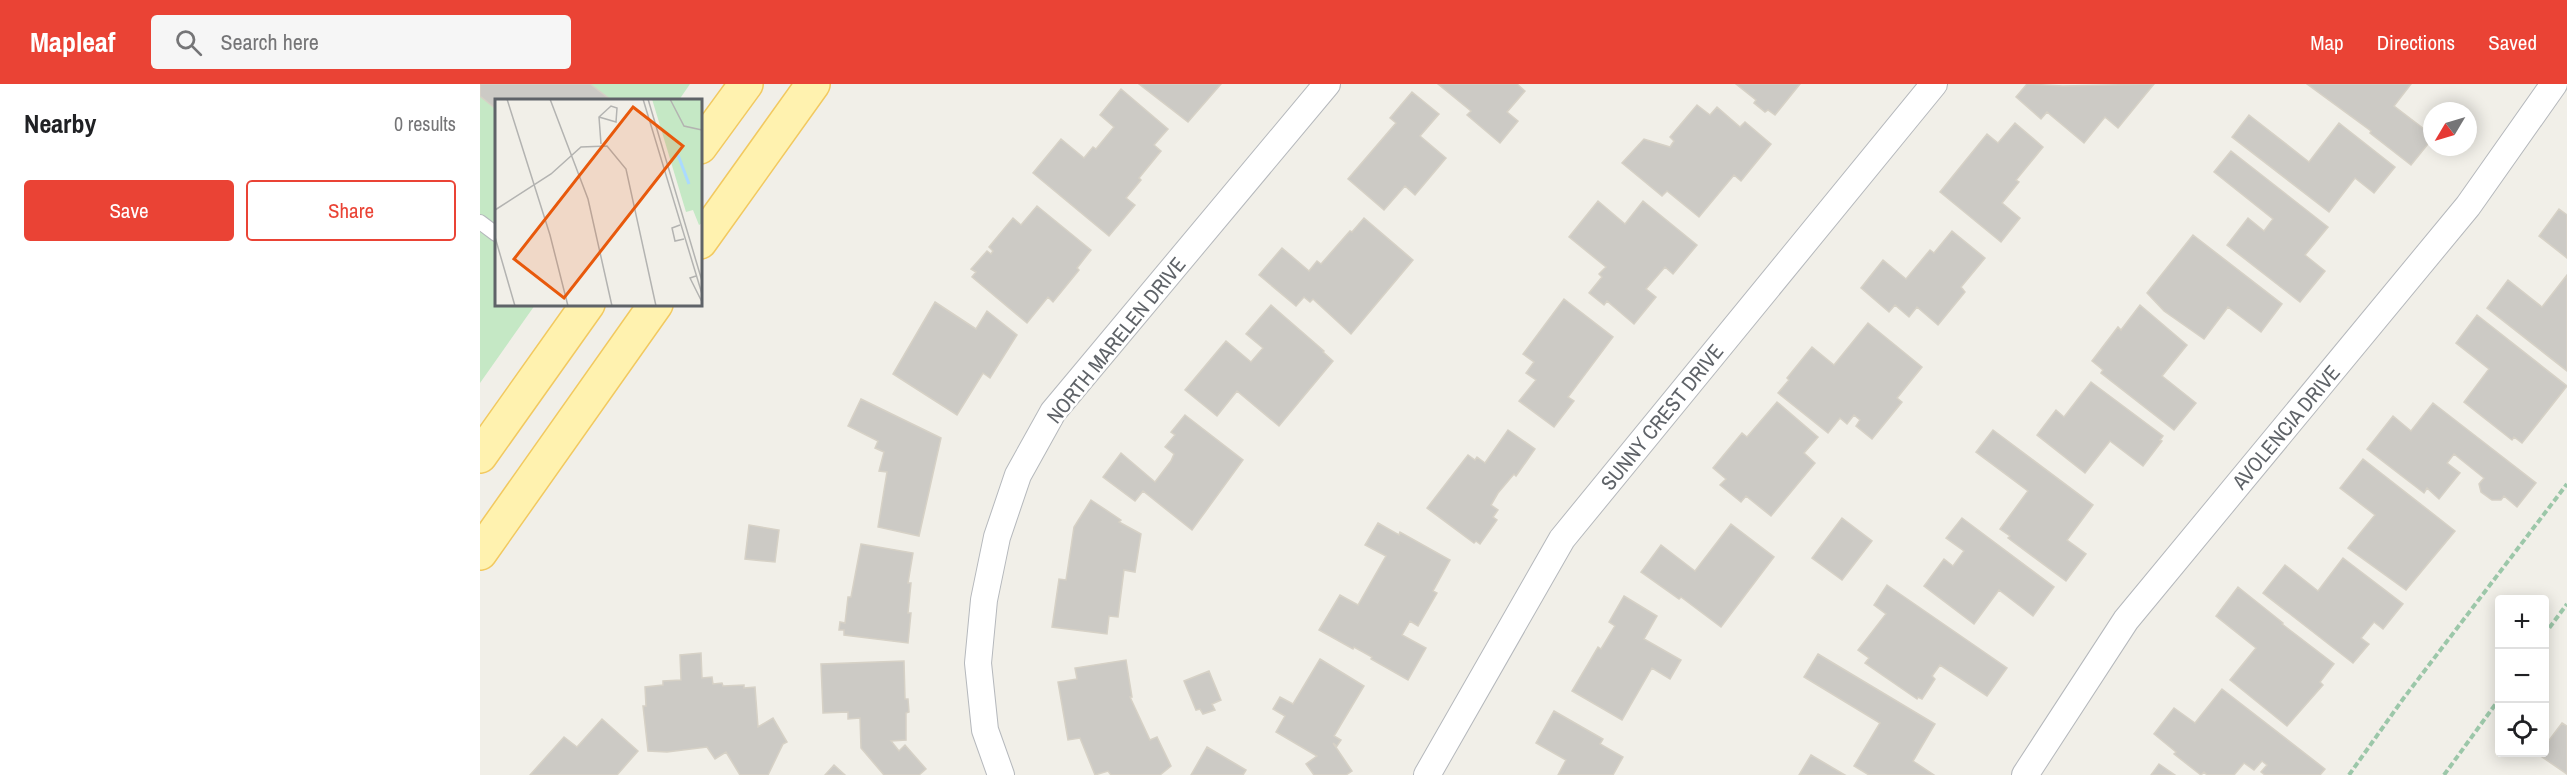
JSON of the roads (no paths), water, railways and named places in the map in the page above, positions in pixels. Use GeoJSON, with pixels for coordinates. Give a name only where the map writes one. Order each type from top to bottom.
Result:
{"type":"FeatureCollection","features":[{"type":"Feature","properties":{"kind":"main road"},"geometry":{"type":"LineString","coordinates":[[702,144],[746,84]]}},
{"type":"Feature","properties":{"kind":"main road"},"geometry":{"type":"LineString","coordinates":[[702,240],[813,84]]}},
{"type":"Feature","properties":{"kind":"main road"},"geometry":{"type":"LineString","coordinates":[[480,456],[587,306]]}},
{"type":"Feature","properties":{"kind":"main road"},"geometry":{"type":"LineString","coordinates":[[480,553],[655,306]]}},
{"type":"Feature","properties":{"kind":"street","name":"NORTH MARELEN DRIVE"},"geometry":{"type":"LineString","coordinates":[[1001,775],[985,730],[978,663],[984,600],[997,537],[1018,475],[1053,412],[1327,84]]}},
{"type":"Feature","properties":{"kind":"street","name":"SUNNY CREST DRIVE"},"geometry":{"type":"LineString","coordinates":[[1427,775],[1562,539],[1934,84]]}},
{"type":"Feature","properties":{"kind":"street","name":"AVOLENCIA DRIVE"},"geometry":{"type":"LineString","coordinates":[[2025,775],[2126,620],[2468,206],[2554,84]]}},
{"type":"Feature","properties":{"kind":"lane"},"geometry":{"type":"LineString","coordinates":[[480,222],[495,233]]}}]}
